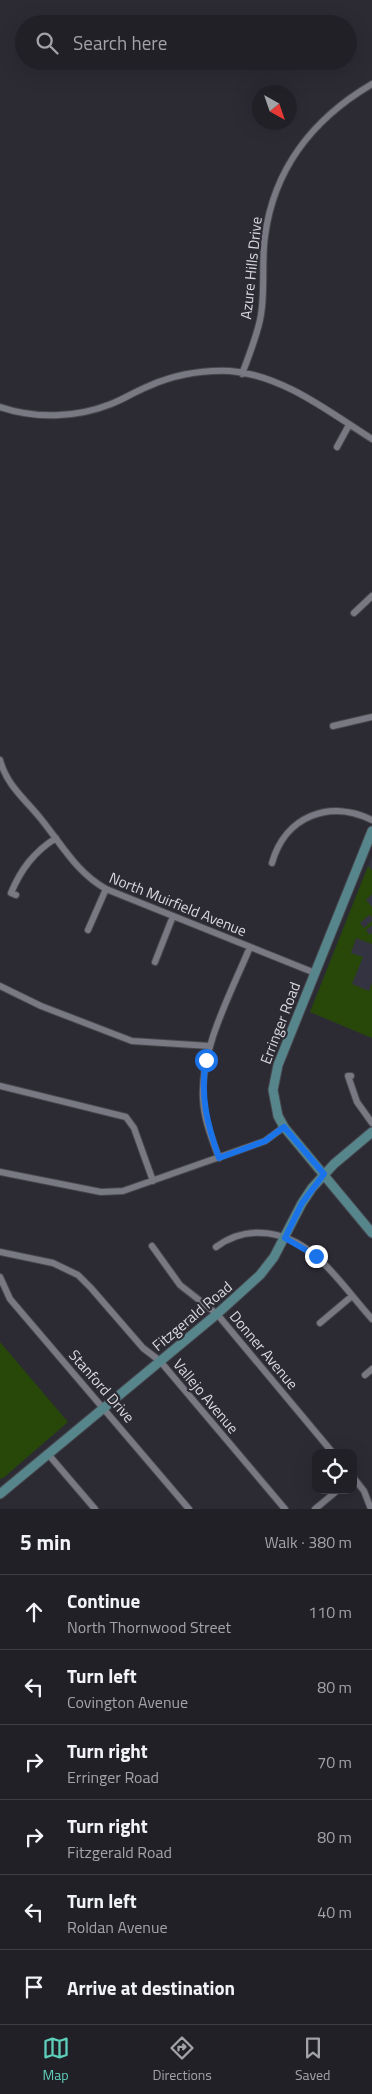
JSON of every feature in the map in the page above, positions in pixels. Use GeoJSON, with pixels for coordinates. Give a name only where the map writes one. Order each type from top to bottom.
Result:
{"type":"FeatureCollection","features":[{"type":"Feature","properties":{"kind":"main road","name":"Erringer Road"},"geometry":{"type":"LineString","coordinates":[[372,831],[274,1077],[274,1103],[284,1127],[372,1231]]}},
{"type":"Feature","properties":{"kind":"main road","name":"Fitzgerald Road"},"geometry":{"type":"LineString","coordinates":[[0,1494],[260,1275],[274,1257],[302,1203],[324,1174],[372,1132]]}},
{"type":"Feature","properties":{"kind":"street","name":"Azure Hills Drive"},"geometry":{"type":"LineString","coordinates":[[242,374],[260,318],[265,236],[277,188],[290,162],[307,136],[338,106],[372,84]]}},
{"type":"Feature","properties":{"kind":"street"},"geometry":{"type":"LineString","coordinates":[[0,408],[30,414],[71,414],[110,404],[168,378],[210,371],[242,374],[281,385],[372,439]]}},
{"type":"Feature","properties":{"kind":"street"},"geometry":{"type":"LineString","coordinates":[[337,447],[349,425]]}},
{"type":"Feature","properties":{"kind":"street"},"geometry":{"type":"LineString","coordinates":[[354,613],[372,596]]}},
{"type":"Feature","properties":{"kind":"street"},"geometry":{"type":"LineString","coordinates":[[333,726],[372,717]]}},
{"type":"Feature","properties":{"kind":"street","name":"North Muirfield Avenue"},"geometry":{"type":"LineString","coordinates":[[0,760],[4,772],[15,790],[82,872],[106,889],[315,973]]}},
{"type":"Feature","properties":{"kind":"street"},"geometry":{"type":"LineString","coordinates":[[272,863],[278,846],[286,834],[298,823],[312,815],[328,811],[345,810],[372,820]]}},
{"type":"Feature","properties":{"kind":"street"},"geometry":{"type":"LineString","coordinates":[[16,895],[11,893],[24,867],[38,850],[56,838]]}},
{"type":"Feature","properties":{"kind":"street"},"geometry":{"type":"LineString","coordinates":[[88,930],[106,889]]}},
{"type":"Feature","properties":{"kind":"street"},"geometry":{"type":"LineString","coordinates":[[155,962],[173,916]]}},
{"type":"Feature","properties":{"kind":"street"},"geometry":{"type":"LineString","coordinates":[[219,1158],[208,1127],[203,1100],[204,1072],[210,1046],[250,947]]}},
{"type":"Feature","properties":{"kind":"street"},"geometry":{"type":"LineString","coordinates":[[0,986],[41,1006],[132,1041],[210,1046]]}},
{"type":"Feature","properties":{"kind":"street"},"geometry":{"type":"LineString","coordinates":[[351,1076],[348,1076],[357,1102],[372,1123]]}},
{"type":"Feature","properties":{"kind":"street"},"geometry":{"type":"LineString","coordinates":[[0,1086],[126,1117],[134,1128],[153,1181]]}},
{"type":"Feature","properties":{"kind":"street"},"geometry":{"type":"LineString","coordinates":[[0,1172],[112,1192],[131,1189],[265,1141],[284,1127]]}},
{"type":"Feature","properties":{"kind":"street"},"geometry":{"type":"LineString","coordinates":[[216,1247],[228,1238],[248,1232],[268,1233],[285,1238],[316,1256],[372,1319]]}},
{"type":"Feature","properties":{"kind":"street","name":"Donner Avenue"},"geometry":{"type":"LineString","coordinates":[[152,1246],[180,1285],[216,1314],[330,1449]]}},
{"type":"Feature","properties":{"kind":"street","name":"Vallejo Avenue"},"geometry":{"type":"LineString","coordinates":[[0,1252],[53,1263],[78,1275],[143,1348],[160,1361],[285,1509]]}},
{"type":"Feature","properties":{"kind":"street","name":"Stanford Drive"},"geometry":{"type":"LineString","coordinates":[[0,1277],[10,1300],[104,1407],[189,1509]]}},
{"type":"Feature","properties":{"kind":"street"},"geometry":{"type":"LineString","coordinates":[[320,1323],[352,1296]]}},
{"type":"Feature","properties":{"kind":"street"},"geometry":{"type":"LineString","coordinates":[[365,1376],[372,1369]]}},
{"type":"Feature","properties":{"kind":"street"},"geometry":{"type":"LineString","coordinates":[[48,1454],[95,1509]]}},
{"type":"Feature","properties":{"kind":"street"},"geometry":{"type":"LineString","coordinates":[[357,1482],[364,1491],[371,1509]]}},
{"type":"Feature","properties":{"kind":"street"},"geometry":{"type":"LineString","coordinates":[[315,1509],[333,1494]]}},
{"type":"Feature","properties":{"kind":"shaded area"},"geometry":{"type":"Polygon","coordinates":[[[372,857],[372,1038],[310,1012],[372,857]]]}},
{"type":"Feature","properties":{"kind":"green space"},"geometry":{"type":"Polygon","coordinates":[[[368,866],[372,870],[372,894],[366,900],[372,907],[372,917],[369,915],[360,923],[364,928],[372,921],[372,925],[366,930],[370,935],[372,933],[372,944],[356,938],[351,953],[363,957],[352,984],[369,991],[372,983],[372,1038],[310,1012],[368,866]]]}},
{"type":"Feature","properties":{"kind":"green space"},"geometry":{"type":"Polygon","coordinates":[[[0,1342],[68,1422],[2,1479],[0,1478],[0,1342]]]}},
{"type":"Feature","properties":{"kind":"route"},"geometry":{"type":"LineString","coordinates":[[206,1060],[203,1100],[208,1127],[219,1158],[265,1141],[284,1127],[324,1174],[312,1188],[294,1216],[285,1238],[316,1256]]}}]}
